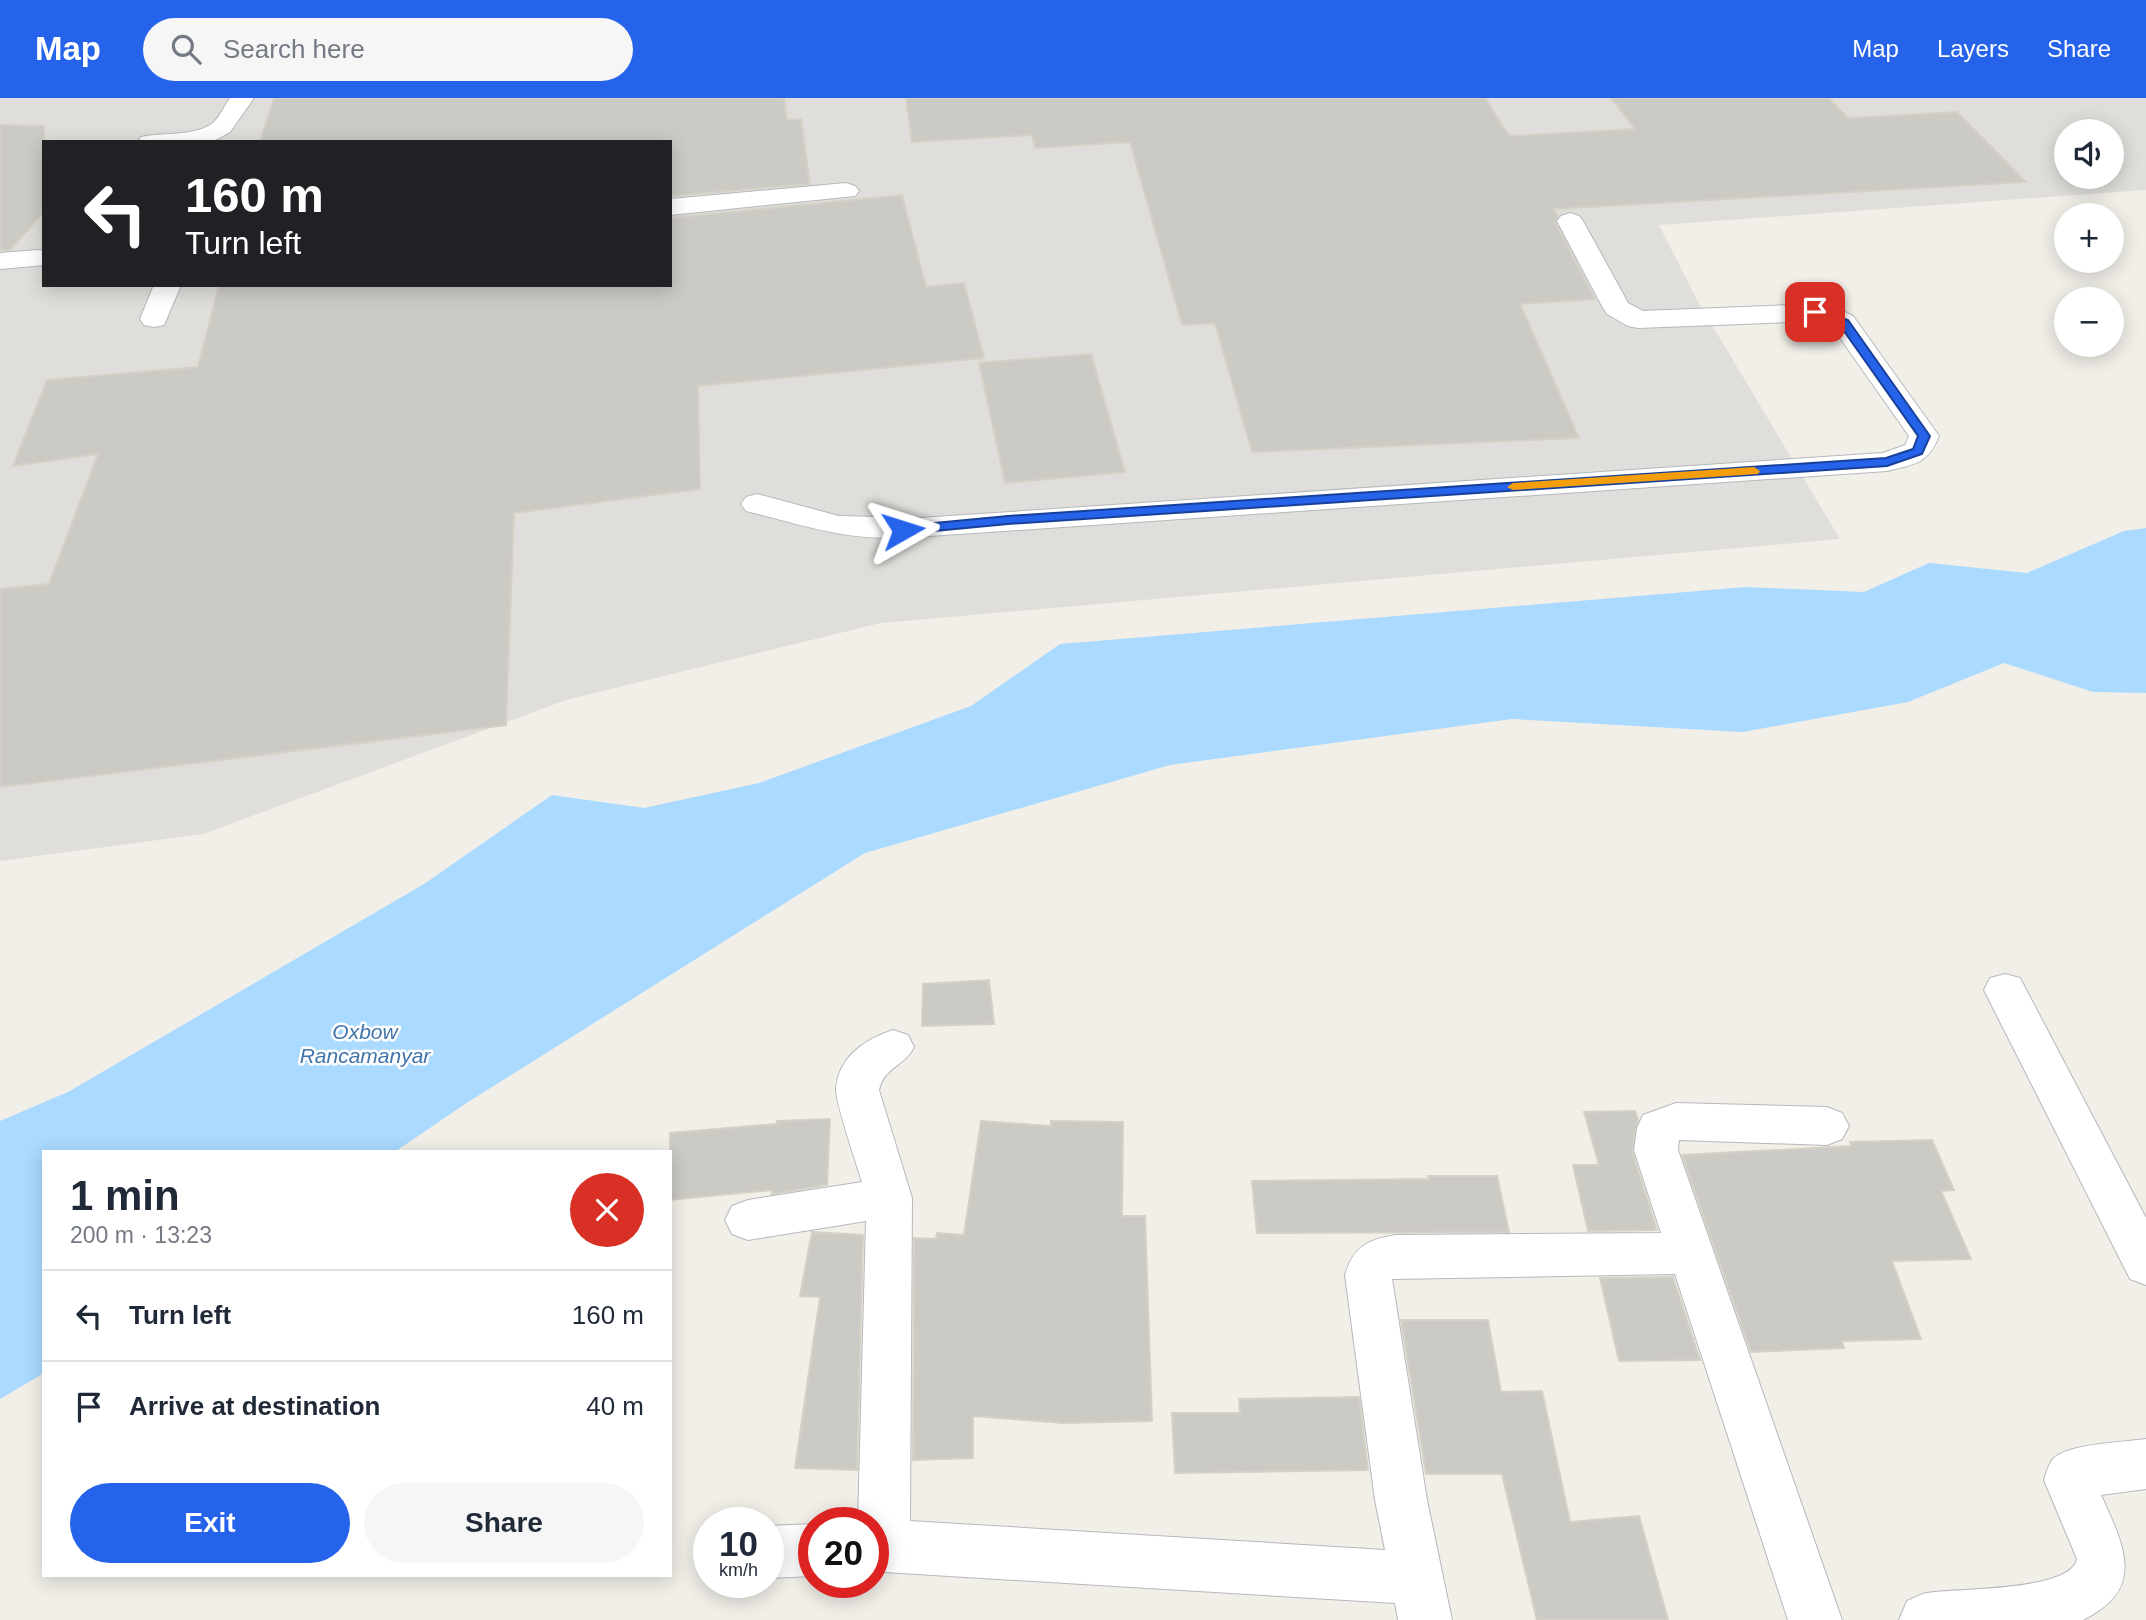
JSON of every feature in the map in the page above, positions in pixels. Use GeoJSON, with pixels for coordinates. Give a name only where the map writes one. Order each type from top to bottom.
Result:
{"type":"FeatureCollection","features":[{"type":"Feature","properties":{"kind":"street"},"geometry":{"type":"LineString","coordinates":[[168,140],[205,136],[222,127],[242,98]]}},
{"type":"Feature","properties":{"kind":"street"},"geometry":{"type":"LineString","coordinates":[[672,207],[846,191]]}},
{"type":"Feature","properties":{"kind":"street"},"geometry":{"type":"LineString","coordinates":[[757,504],[776,507],[819,522],[903,530],[995,521],[1887,462],[1918,451],[1924,436],[1843,322],[1815,312],[1638,320],[1617,308],[1570,221]]}},
{"type":"Feature","properties":{"kind":"street"},"geometry":{"type":"LineString","coordinates":[[0,261],[38,257]]}},
{"type":"Feature","properties":{"kind":"street"},"geometry":{"type":"LineString","coordinates":[[154,319],[167,287]]}},
{"type":"Feature","properties":{"kind":"street"},"geometry":{"type":"LineString","coordinates":[[2005,990],[2146,1264]]}},
{"type":"Feature","properties":{"kind":"street"},"geometry":{"type":"LineString","coordinates":[[880,1507],[889,1198],[857,1090],[860,1075],[869,1060],[880,1051],[893,1046]]}},
{"type":"Feature","properties":{"kind":"street"},"geometry":{"type":"LineString","coordinates":[[1815,1620],[1656,1150],[1659,1128],[1676,1121],[1828,1126]]}},
{"type":"Feature","properties":{"kind":"street"},"geometry":{"type":"LineString","coordinates":[[748,1220],[889,1198]]}},
{"type":"Feature","properties":{"kind":"street"},"geometry":{"type":"LineString","coordinates":[[889,1548],[1421,1599],[1401,1500],[1368,1275],[1370,1268],[1383,1258],[1396,1256],[1691,1253]]}},
{"type":"Feature","properties":{"kind":"street"},"geometry":{"type":"LineString","coordinates":[[1926,1620],[2049,1608],[2080,1596],[2100,1583],[2106,1572],[2104,1559],[2069,1480],[2072,1475],[2080,1473],[2146,1464]]}},
{"type":"Feature","properties":{"kind":"shaded area"},"geometry":{"type":"Polygon","coordinates":[[[0,98],[2146,98],[2146,190],[1659,225],[1697,300],[1840,539],[881,623],[566,700],[203,834],[0,861],[0,98]]]}},
{"type":"Feature","properties":{"kind":"water","name":"Oxbow Rancamanyar"},"geometry":{"type":"Polygon","coordinates":[[[2146,528],[2146,693],[2093,692],[2004,663],[1908,702],[1742,732],[1512,719],[1170,765],[865,853],[468,1102],[397,1150],[42,1150],[42,1374],[0,1399],[0,1121],[68,1092],[424,884],[552,795],[644,808],[759,783],[971,706],[1060,644],[1746,587],[1864,592],[1929,563],[2027,573],[2124,531],[2146,528]]]}},
{"type":"Feature","properties":{"kind":"building"},"geometry":{"type":"Polygon","coordinates":[[[274,98],[784,98],[787,120],[801,119],[810,184],[672,196],[672,140],[261,140],[274,98]]]}},
{"type":"Feature","properties":{"kind":"building"},"geometry":{"type":"Polygon","coordinates":[[[906,98],[1485,98],[1509,136],[1635,129],[1611,98],[1829,98],[1848,118],[1957,112],[2026,182],[1554,209],[1558,216],[1555,222],[1595,299],[1520,304],[1579,438],[1252,452],[1215,323],[1182,325],[1130,142],[1035,148],[1032,135],[912,142],[906,98]]]}},
{"type":"Feature","properties":{"kind":"building"},"geometry":{"type":"Polygon","coordinates":[[[0,125],[44,126],[42,214],[10,250],[0,250],[0,125]]]}},
{"type":"Feature","properties":{"kind":"building"},"geometry":{"type":"Polygon","coordinates":[[[902,195],[926,287],[964,283],[984,358],[698,386],[700,489],[514,513],[506,725],[0,787],[0,589],[49,584],[98,454],[13,466],[47,380],[198,367],[218,287],[672,287],[672,218],[902,195]]]}},
{"type":"Feature","properties":{"kind":"building"},"geometry":{"type":"Polygon","coordinates":[[[1091,354],[1125,472],[1005,483],[979,363],[1091,354]]]}},
{"type":"Feature","properties":{"kind":"building"},"geometry":{"type":"Polygon","coordinates":[[[989,980],[994,1024],[922,1026],[923,984],[989,980]]]}},
{"type":"Feature","properties":{"kind":"building"},"geometry":{"type":"Polygon","coordinates":[[[1635,1111],[1638,1120],[1632,1151],[1657,1230],[1588,1231],[1573,1165],[1599,1165],[1584,1112],[1635,1111]]]}},
{"type":"Feature","properties":{"kind":"building"},"geometry":{"type":"Polygon","coordinates":[[[830,1119],[827,1185],[772,1194],[772,1190],[672,1200],[670,1133],[777,1124],[777,1121],[830,1119]]]}},
{"type":"Feature","properties":{"kind":"building"},"geometry":{"type":"Polygon","coordinates":[[[981,1121],[1051,1126],[1051,1121],[1123,1122],[1122,1216],[1145,1216],[1152,1421],[1063,1423],[973,1416],[973,1458],[913,1460],[914,1238],[936,1239],[937,1233],[964,1235],[981,1121]]]}},
{"type":"Feature","properties":{"kind":"building"},"geometry":{"type":"Polygon","coordinates":[[[1932,1140],[1954,1190],[1941,1191],[1971,1259],[1892,1261],[1921,1339],[1842,1341],[1844,1348],[1751,1352],[1682,1155],[1852,1146],[1850,1142],[1932,1140]]]}},
{"type":"Feature","properties":{"kind":"building"},"geometry":{"type":"Polygon","coordinates":[[[1428,1176],[1497,1176],[1509,1232],[1257,1233],[1252,1181],[1429,1179],[1428,1176]]]}},
{"type":"Feature","properties":{"kind":"building"},"geometry":{"type":"Polygon","coordinates":[[[812,1232],[863,1235],[857,1470],[795,1468],[820,1297],[800,1296],[812,1232]]]}},
{"type":"Feature","properties":{"kind":"building"},"geometry":{"type":"Polygon","coordinates":[[[1673,1277],[1700,1360],[1619,1361],[1600,1278],[1673,1277]]]}},
{"type":"Feature","properties":{"kind":"building"},"geometry":{"type":"Polygon","coordinates":[[[1401,1320],[1488,1320],[1501,1392],[1542,1391],[1570,1522],[1639,1516],[1668,1620],[1537,1620],[1502,1474],[1426,1474],[1401,1320]]]}},
{"type":"Feature","properties":{"kind":"building"},"geometry":{"type":"Polygon","coordinates":[[[1359,1397],[1368,1470],[1175,1473],[1172,1413],[1240,1413],[1239,1399],[1359,1397]]]}},
{"type":"Feature","properties":{"kind":"slow traffic"},"geometry":{"type":"LineString","coordinates":[[1513,487],[1754,471]]}},
{"type":"Feature","properties":{"kind":"route"},"geometry":{"type":"LineString","coordinates":[[903,530],[1008,520],[1887,462],[1918,451],[1924,436],[1843,322],[1815,312]]}}]}
